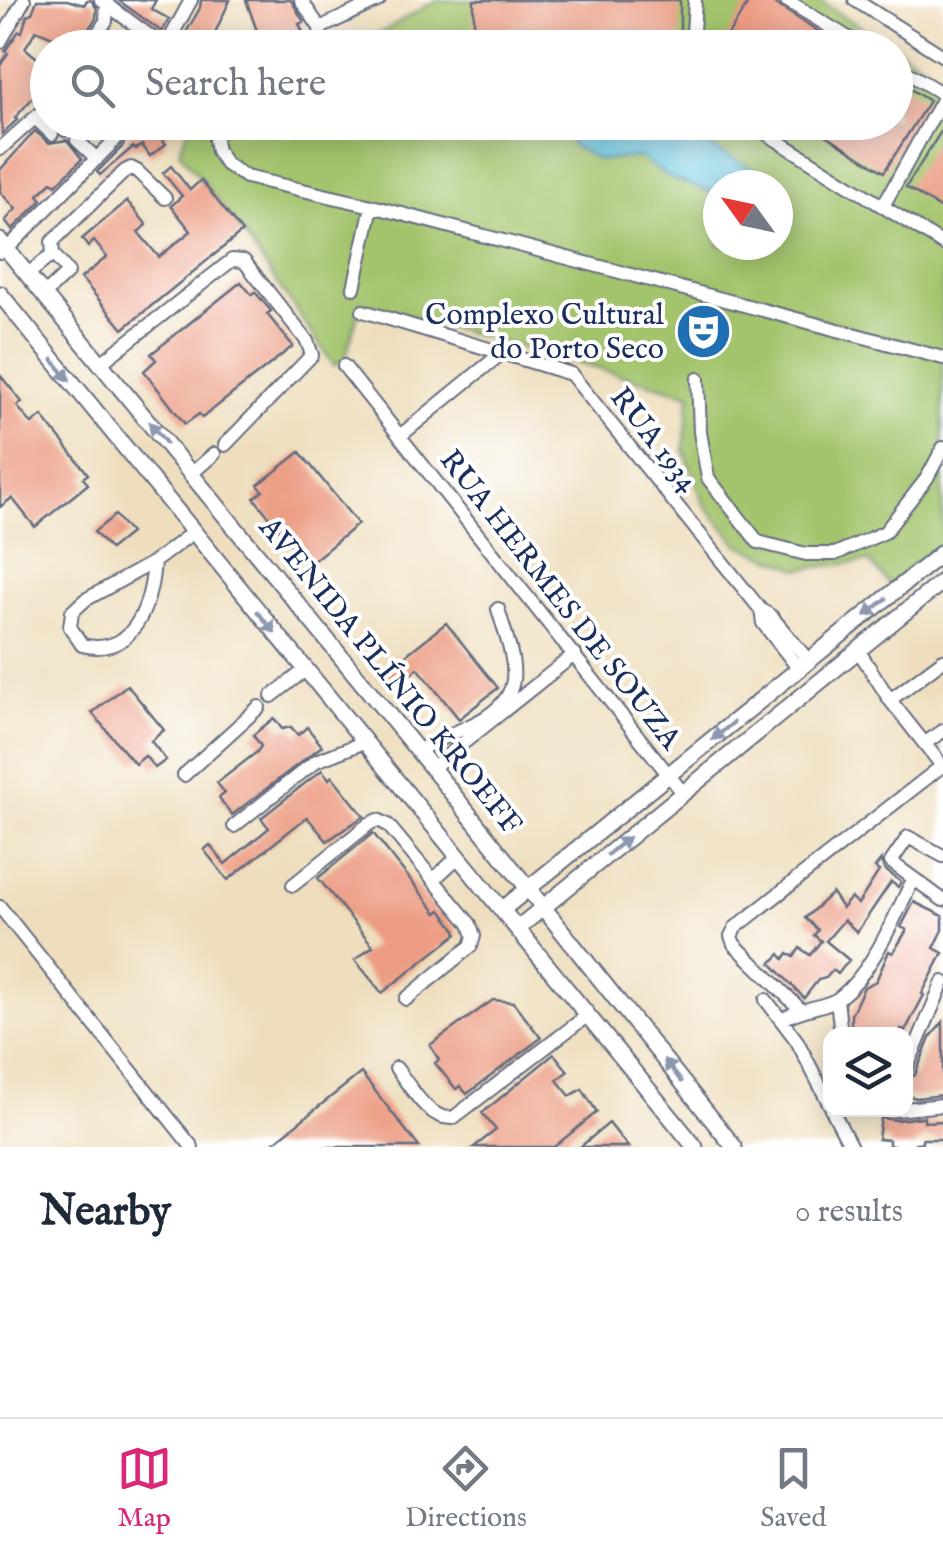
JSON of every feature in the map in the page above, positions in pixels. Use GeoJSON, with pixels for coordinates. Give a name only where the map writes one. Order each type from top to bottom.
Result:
{"type":"FeatureCollection","features":[{"type":"Feature","properties":{"kind":"main road","name":"AVENIDA PLÍNIO KROEFF"},"geometry":{"type":"LineString","coordinates":[[2,247],[432,768],[734,1147]]}},
{"type":"Feature","properties":{"kind":"main road","name":"AVENIDA PLÍNIO KROEFF"},"geometry":{"type":"LineString","coordinates":[[0,294],[695,1147]]}},
{"type":"Feature","properties":{"kind":"main road"},"geometry":{"type":"LineString","coordinates":[[503,909],[806,668],[943,552]]}},
{"type":"Feature","properties":{"kind":"main road"},"geometry":{"type":"LineString","coordinates":[[518,928],[943,581]]}},
{"type":"Feature","properties":{"kind":"main road"},"geometry":{"type":"LineString","coordinates":[[806,668],[836,668]]}},
{"type":"Feature","properties":{"kind":"main road"},"geometry":{"type":"LineString","coordinates":[[801,696],[806,668]]}},
{"type":"Feature","properties":{"kind":"street"},"geometry":{"type":"LineString","coordinates":[[0,42],[24,0]]}},
{"type":"Feature","properties":{"kind":"street"},"geometry":{"type":"LineString","coordinates":[[175,30],[192,0]]}},
{"type":"Feature","properties":{"kind":"street"},"geometry":{"type":"LineString","coordinates":[[302,0],[315,30]]}},
{"type":"Feature","properties":{"kind":"street"},"geometry":{"type":"LineString","coordinates":[[332,30],[379,0]]}},
{"type":"Feature","properties":{"kind":"street"},"geometry":{"type":"LineString","coordinates":[[693,30],[695,0]]}},
{"type":"Feature","properties":{"kind":"street"},"geometry":{"type":"LineString","coordinates":[[786,0],[835,30]]}},
{"type":"Feature","properties":{"kind":"street"},"geometry":{"type":"LineString","coordinates":[[856,0],[903,30]]}},
{"type":"Feature","properties":{"kind":"street"},"geometry":{"type":"LineString","coordinates":[[105,1],[143,30]]}},
{"type":"Feature","properties":{"kind":"street"},"geometry":{"type":"LineString","coordinates":[[100,30],[106,21],[105,1]]}},
{"type":"Feature","properties":{"kind":"street"},"geometry":{"type":"LineString","coordinates":[[913,37],[943,56]]}},
{"type":"Feature","properties":{"kind":"street"},"geometry":{"type":"LineString","coordinates":[[883,206],[943,96],[913,77]]}},
{"type":"Feature","properties":{"kind":"street"},"geometry":{"type":"LineString","coordinates":[[0,149],[30,123]]}},
{"type":"Feature","properties":{"kind":"street"},"geometry":{"type":"LineString","coordinates":[[78,140],[96,159]]}},
{"type":"Feature","properties":{"kind":"street"},"geometry":{"type":"LineString","coordinates":[[2,247],[115,140]]}},
{"type":"Feature","properties":{"kind":"street"},"geometry":{"type":"LineString","coordinates":[[215,140],[226,164],[246,177],[372,206],[943,358]]}},
{"type":"Feature","properties":{"kind":"street"},"geometry":{"type":"LineString","coordinates":[[777,140],[943,244]]}},
{"type":"Feature","properties":{"kind":"street"},"geometry":{"type":"LineString","coordinates":[[44,294],[68,272],[53,254],[52,242],[125,171],[137,171],[166,198]]}},
{"type":"Feature","properties":{"kind":"street"},"geometry":{"type":"LineString","coordinates":[[354,288],[372,206]]}},
{"type":"Feature","properties":{"kind":"street"},"geometry":{"type":"LineString","coordinates":[[28,274],[53,254]]}},
{"type":"Feature","properties":{"kind":"street"},"geometry":{"type":"LineString","coordinates":[[101,363],[232,260],[244,261],[307,341],[312,355],[191,474]]}},
{"type":"Feature","properties":{"kind":"street","name":"RUA 1934"},"geometry":{"type":"LineString","coordinates":[[363,311],[572,374],[761,610],[763,623],[806,668]]}},
{"type":"Feature","properties":{"kind":"street","name":"RUA HERMES DE SOUZA"},"geometry":{"type":"LineString","coordinates":[[400,436],[502,352]]}},
{"type":"Feature","properties":{"kind":"street","name":"RUA HERMES DE SOUZA"},"geometry":{"type":"LineString","coordinates":[[344,366],[683,793]]}},
{"type":"Feature","properties":{"kind":"street"},"geometry":{"type":"LineString","coordinates":[[698,379],[700,432],[708,478],[758,542],[806,554],[835,554],[885,532],[927,478],[943,448]]}},
{"type":"Feature","properties":{"kind":"street"},"geometry":{"type":"LineString","coordinates":[[154,562],[152,590],[138,623],[115,645],[98,649],[82,646],[70,627],[72,612],[84,600],[154,562],[192,533]]}},
{"type":"Feature","properties":{"kind":"street"},"geometry":{"type":"LineString","coordinates":[[418,752],[450,732],[469,726],[503,702],[512,688],[516,676],[498,610]]}},
{"type":"Feature","properties":{"kind":"street"},"geometry":{"type":"LineString","coordinates":[[800,1009],[730,936],[735,928],[942,767],[890,700],[858,650]]}},
{"type":"Feature","properties":{"kind":"street"},"geometry":{"type":"LineString","coordinates":[[432,768],[575,654]]}},
{"type":"Feature","properties":{"kind":"street"},"geometry":{"type":"LineString","coordinates":[[890,700],[943,660]]}},
{"type":"Feature","properties":{"kind":"street"},"geometry":{"type":"LineString","coordinates":[[272,696],[305,670]]}},
{"type":"Feature","properties":{"kind":"street"},"geometry":{"type":"LineString","coordinates":[[184,775],[259,707]]}},
{"type":"Feature","properties":{"kind":"street"},"geometry":{"type":"LineString","coordinates":[[925,743],[943,731]]}},
{"type":"Feature","properties":{"kind":"street"},"geometry":{"type":"LineString","coordinates":[[234,826],[316,761],[365,742]]}},
{"type":"Feature","properties":{"kind":"street"},"geometry":{"type":"LineString","coordinates":[[293,886],[369,824],[378,820],[388,825],[470,924],[474,936],[470,946],[406,999]]}},
{"type":"Feature","properties":{"kind":"street"},"geometry":{"type":"LineString","coordinates":[[943,856],[908,837],[891,862],[943,900]]}},
{"type":"Feature","properties":{"kind":"street"},"geometry":{"type":"LineString","coordinates":[[433,880],[458,856]]}},
{"type":"Feature","properties":{"kind":"street"},"geometry":{"type":"LineString","coordinates":[[782,1020],[800,1009],[837,1000],[873,959],[913,880]]}},
{"type":"Feature","properties":{"kind":"street"},"geometry":{"type":"LineString","coordinates":[[0,907],[192,1147]]}},
{"type":"Feature","properties":{"kind":"street"},"geometry":{"type":"LineString","coordinates":[[913,1053],[943,982]]}},
{"type":"Feature","properties":{"kind":"street"},"geometry":{"type":"LineString","coordinates":[[766,1000],[812,1066],[823,1089]]}},
{"type":"Feature","properties":{"kind":"street"},"geometry":{"type":"LineString","coordinates":[[837,1000],[840,1027]]}},
{"type":"Feature","properties":{"kind":"street"},"geometry":{"type":"LineString","coordinates":[[396,1068],[432,1113],[441,1119],[453,1118],[588,1015]]}},
{"type":"Feature","properties":{"kind":"street"},"geometry":{"type":"LineString","coordinates":[[913,1109],[943,1106]]}},
{"type":"Feature","properties":{"kind":"street"},"geometry":{"type":"LineString","coordinates":[[836,1117],[850,1147]]}},
{"type":"Feature","properties":{"kind":"green space"},"geometry":{"type":"Polygon","coordinates":[[[437,0],[817,0],[866,30],[386,30],[437,0]]]}},
{"type":"Feature","properties":{"kind":"green space","name":"Complexo Cultural do Porto Seco"},"geometry":{"type":"Polygon","coordinates":[[[913,59],[943,78],[943,542],[890,585],[869,561],[799,569],[739,545],[704,504],[684,449],[690,394],[361,303],[345,359],[334,365],[241,231],[179,151],[184,140],[913,140],[913,59]]]}},
{"type":"Feature","properties":{"kind":"water"},"geometry":{"type":"Polygon","coordinates":[[[571,140],[698,140],[755,170],[703,170],[703,189],[670,178],[639,157],[599,160],[571,145],[571,140]]]}},
{"type":"Feature","properties":{"kind":"building"},"geometry":{"type":"Polygon","coordinates":[[[37,0],[67,0],[84,5],[91,0],[97,9],[88,30],[30,30],[25,48],[30,52],[30,101],[2,134],[0,66],[8,53],[5,51],[37,0]]]}},
{"type":"Feature","properties":{"kind":"building"},"geometry":{"type":"Polygon","coordinates":[[[118,0],[156,0],[151,9],[169,19],[159,30],[118,0]]]}},
{"type":"Feature","properties":{"kind":"building"},"geometry":{"type":"Polygon","coordinates":[[[201,0],[230,0],[216,30],[187,30],[201,0]]]}},
{"type":"Feature","properties":{"kind":"building"},"geometry":{"type":"Polygon","coordinates":[[[246,0],[291,0],[304,22],[299,24],[302,30],[257,30],[246,0]]]}},
{"type":"Feature","properties":{"kind":"building"},"geometry":{"type":"Polygon","coordinates":[[[474,0],[680,0],[680,30],[474,30],[474,0]]]}},
{"type":"Feature","properties":{"kind":"building"},"geometry":{"type":"Polygon","coordinates":[[[750,0],[769,0],[816,30],[731,30],[750,0]]]}},
{"type":"Feature","properties":{"kind":"building"},"geometry":{"type":"Polygon","coordinates":[[[913,91],[929,101],[913,126],[913,91]]]}},
{"type":"Feature","properties":{"kind":"building"},"geometry":{"type":"Polygon","coordinates":[[[943,128],[943,210],[906,187],[943,128]]]}},
{"type":"Feature","properties":{"kind":"building"},"geometry":{"type":"Polygon","coordinates":[[[30,137],[30,140],[49,143],[67,140],[82,159],[56,185],[52,182],[38,195],[42,200],[12,230],[5,221],[16,209],[0,192],[0,170],[30,137]]]}},
{"type":"Feature","properties":{"kind":"building"},"geometry":{"type":"Polygon","coordinates":[[[126,140],[164,140],[166,144],[150,156],[142,145],[133,147],[100,175],[97,172],[126,140]]]}},
{"type":"Feature","properties":{"kind":"building"},"geometry":{"type":"Polygon","coordinates":[[[834,140],[904,140],[884,172],[834,140]]]}},
{"type":"Feature","properties":{"kind":"building"},"geometry":{"type":"Polygon","coordinates":[[[171,166],[190,190],[201,180],[242,232],[123,329],[81,278],[107,257],[94,241],[88,247],[82,239],[127,201],[147,225],[138,232],[159,257],[191,231],[171,206],[182,196],[163,173],[171,166]]]}},
{"type":"Feature","properties":{"kind":"building"},"geometry":{"type":"Polygon","coordinates":[[[241,282],[271,311],[267,314],[293,346],[202,418],[199,414],[185,424],[144,371],[156,360],[151,354],[241,282]]]}},
{"type":"Feature","properties":{"kind":"building"},"geometry":{"type":"Polygon","coordinates":[[[0,375],[22,402],[17,406],[32,424],[42,416],[88,474],[83,478],[88,484],[35,527],[12,498],[0,507],[0,375]]]}},
{"type":"Feature","properties":{"kind":"building"},"geometry":{"type":"Polygon","coordinates":[[[300,452],[358,524],[308,565],[254,498],[263,491],[258,485],[300,452]]]}},
{"type":"Feature","properties":{"kind":"building"},"geometry":{"type":"Polygon","coordinates":[[[115,515],[130,533],[110,549],[94,532],[115,515]]]}},
{"type":"Feature","properties":{"kind":"building"},"geometry":{"type":"Polygon","coordinates":[[[446,623],[498,688],[459,719],[418,668],[393,688],[382,674],[446,623]]]}},
{"type":"Feature","properties":{"kind":"building"},"geometry":{"type":"Polygon","coordinates":[[[127,685],[164,730],[151,741],[166,760],[155,768],[145,756],[135,764],[92,713],[127,685]]]}},
{"type":"Feature","properties":{"kind":"building"},"geometry":{"type":"Polygon","coordinates":[[[274,718],[282,729],[291,727],[298,735],[307,727],[322,746],[232,815],[219,798],[225,793],[217,783],[257,752],[261,746],[253,735],[274,718]]]}},
{"type":"Feature","properties":{"kind":"building"},"geometry":{"type":"Polygon","coordinates":[[[322,770],[329,779],[332,776],[364,816],[327,841],[307,817],[228,880],[204,850],[210,845],[225,864],[269,828],[261,818],[322,770]]]}},
{"type":"Feature","properties":{"kind":"building"},"geometry":{"type":"Polygon","coordinates":[[[373,833],[437,913],[441,910],[457,934],[382,993],[355,960],[373,946],[318,878],[373,833]]]}},
{"type":"Feature","properties":{"kind":"building"},"geometry":{"type":"Polygon","coordinates":[[[881,860],[884,869],[901,882],[898,887],[891,882],[857,932],[844,920],[826,941],[849,960],[838,974],[833,970],[818,980],[804,998],[771,963],[780,954],[784,959],[788,953],[794,957],[800,948],[810,955],[821,941],[814,935],[818,930],[805,918],[832,893],[842,908],[851,898],[858,904],[879,871],[875,868],[881,860]]]}},
{"type":"Feature","properties":{"kind":"building"},"geometry":{"type":"Polygon","coordinates":[[[914,902],[943,916],[943,930],[934,948],[943,953],[924,995],[907,1027],[851,1027],[851,1015],[864,987],[876,981],[889,951],[893,953],[907,930],[901,927],[914,902]]]}},
{"type":"Feature","properties":{"kind":"building"},"geometry":{"type":"Polygon","coordinates":[[[493,1000],[513,1002],[541,1038],[467,1094],[460,1086],[456,1089],[435,1063],[439,1060],[430,1045],[493,1000]]]}},
{"type":"Feature","properties":{"kind":"building"},"geometry":{"type":"Polygon","coordinates":[[[943,1022],[943,1095],[916,1098],[913,1076],[930,1038],[943,1022]]]}},
{"type":"Feature","properties":{"kind":"building"},"geometry":{"type":"Polygon","coordinates":[[[554,1054],[568,1071],[557,1080],[570,1096],[582,1089],[597,1112],[554,1147],[474,1147],[496,1130],[482,1113],[554,1054]]]}},
{"type":"Feature","properties":{"kind":"building"},"geometry":{"type":"Polygon","coordinates":[[[361,1073],[419,1147],[268,1147],[361,1073]]]}},
{"type":"Feature","properties":{"kind":"building"},"geometry":{"type":"Polygon","coordinates":[[[924,1117],[924,1122],[943,1121],[943,1139],[922,1139],[915,1147],[895,1147],[889,1145],[889,1140],[878,1139],[881,1118],[924,1117]]]}},
{"type":"Feature","properties":{"kind":"building"},"geometry":{"type":"Polygon","coordinates":[[[609,1123],[628,1147],[580,1147],[609,1123]]]}},
{"type":"Feature","properties":{"kind":"place","name":"Complexo Cultural do Porto Seco"},"geometry":{"type":"Point","coordinates":[703,331]}}]}
